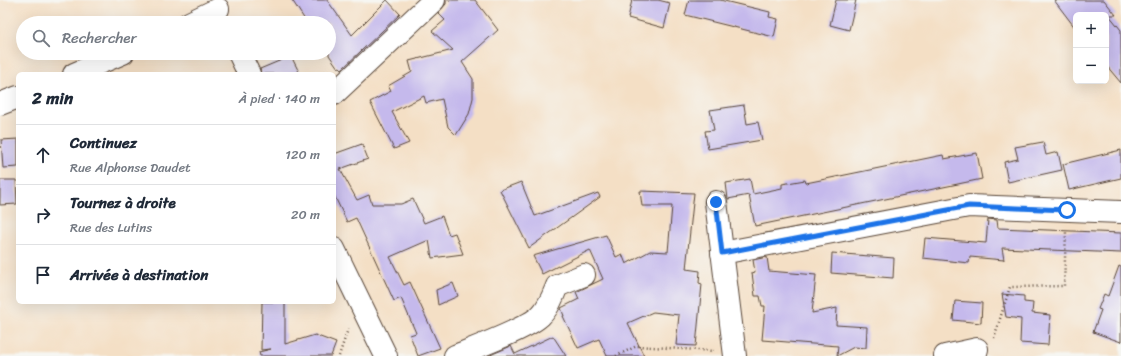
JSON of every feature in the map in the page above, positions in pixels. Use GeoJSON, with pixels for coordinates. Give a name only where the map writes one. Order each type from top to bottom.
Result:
{"type":"FeatureCollection","features":[{"type":"Feature","properties":{"kind":"street"},"geometry":{"type":"LineString","coordinates":[[336,92],[434,0]]}},
{"type":"Feature","properties":{"kind":"street"},"geometry":{"type":"LineString","coordinates":[[206,16],[218,11]]}},
{"type":"Feature","properties":{"kind":"street"},"geometry":{"type":"LineString","coordinates":[[79,72],[107,60]]}},
{"type":"Feature","properties":{"kind":"street"},"geometry":{"type":"LineString","coordinates":[[242,60],[248,72]]}},
{"type":"Feature","properties":{"kind":"street"},"geometry":{"type":"LineString","coordinates":[[0,104],[16,98]]}},
{"type":"Feature","properties":{"kind":"street"},"geometry":{"type":"LineString","coordinates":[[716,202],[735,354]]}},
{"type":"Feature","properties":{"kind":"street"},"geometry":{"type":"LineString","coordinates":[[722,253],[969,206],[1121,212]]}},
{"type":"Feature","properties":{"kind":"street"},"geometry":{"type":"LineString","coordinates":[[336,253],[386,356]]}},
{"type":"Feature","properties":{"kind":"street"},"geometry":{"type":"LineString","coordinates":[[455,356],[530,324],[541,316],[551,301],[557,286],[584,275]]}},
{"type":"Feature","properties":{"kind":"street"},"geometry":{"type":"LineString","coordinates":[[945,356],[976,352]]}},
{"type":"Feature","properties":{"kind":"path"},"geometry":{"type":"LineString","coordinates":[[976,352],[993,343],[1010,287],[1064,286],[1067,210]]}},
{"type":"Feature","properties":{"kind":"path"},"geometry":{"type":"LineString","coordinates":[[616,356],[637,346],[735,354]]}},
{"type":"Feature","properties":{"kind":"building"},"geometry":{"type":"Polygon","coordinates":[[[292,0],[327,0],[352,35],[387,0],[400,14],[342,69],[340,67],[338,68],[332,60],[336,60],[336,16],[302,16],[292,0]]]}},
{"type":"Feature","properties":{"kind":"building"},"geometry":{"type":"Polygon","coordinates":[[[446,0],[475,0],[498,30],[462,62],[473,79],[473,98],[469,114],[456,135],[448,127],[442,99],[426,103],[424,96],[392,112],[409,143],[394,149],[370,102],[391,91],[388,86],[412,72],[409,61],[453,50],[432,31],[445,20],[438,13],[446,4],[446,0]]]}},
{"type":"Feature","properties":{"kind":"building"},"geometry":{"type":"Polygon","coordinates":[[[632,0],[658,0],[670,3],[664,28],[628,18],[632,0]]]}},
{"type":"Feature","properties":{"kind":"building"},"geometry":{"type":"Polygon","coordinates":[[[689,0],[720,0],[770,12],[769,17],[778,19],[774,37],[685,15],[689,0]]]}},
{"type":"Feature","properties":{"kind":"building"},"geometry":{"type":"Polygon","coordinates":[[[836,0],[856,0],[849,30],[830,25],[836,0]]]}},
{"type":"Feature","properties":{"kind":"building"},"geometry":{"type":"Polygon","coordinates":[[[1054,0],[1104,0],[1116,15],[1109,15],[1109,12],[1073,12],[1073,25],[1054,0]]]}},
{"type":"Feature","properties":{"kind":"building"},"geometry":{"type":"Polygon","coordinates":[[[1109,15],[1121,30],[1121,83],[1109,69],[1109,15]]]}},
{"type":"Feature","properties":{"kind":"building"},"geometry":{"type":"Polygon","coordinates":[[[281,60],[293,60],[299,72],[261,72],[260,69],[281,60]]]}},
{"type":"Feature","properties":{"kind":"building"},"geometry":{"type":"Polygon","coordinates":[[[744,105],[747,124],[758,122],[762,140],[708,149],[705,131],[714,130],[710,110],[744,105]]]}},
{"type":"Feature","properties":{"kind":"building"},"geometry":{"type":"Polygon","coordinates":[[[16,139],[16,167],[3,168],[1,140],[16,139]]]}},
{"type":"Feature","properties":{"kind":"building"},"geometry":{"type":"Polygon","coordinates":[[[1043,142],[1046,155],[1058,152],[1062,170],[1008,182],[1004,162],[1018,159],[1015,147],[1043,142]]]}},
{"type":"Feature","properties":{"kind":"building"},"geometry":{"type":"Polygon","coordinates":[[[362,144],[368,159],[340,169],[357,200],[369,195],[372,204],[401,204],[413,199],[424,223],[442,216],[449,235],[455,233],[463,254],[432,258],[429,240],[390,257],[404,285],[410,282],[440,348],[418,356],[410,335],[416,333],[401,298],[394,301],[356,218],[347,222],[336,199],[336,153],[362,144]]]}},
{"type":"Feature","properties":{"kind":"building"},"geometry":{"type":"Polygon","coordinates":[[[1121,150],[1121,178],[1069,190],[1063,164],[1121,150]]]}},
{"type":"Feature","properties":{"kind":"building"},"geometry":{"type":"Polygon","coordinates":[[[977,153],[982,179],[755,226],[749,195],[728,199],[726,183],[750,179],[753,194],[782,188],[782,184],[805,180],[806,183],[943,155],[944,159],[977,153]]]}},
{"type":"Feature","properties":{"kind":"building"},"geometry":{"type":"Polygon","coordinates":[[[0,180],[16,180],[16,204],[0,205],[0,180]]]}},
{"type":"Feature","properties":{"kind":"building"},"geometry":{"type":"Polygon","coordinates":[[[521,182],[535,216],[598,193],[600,197],[529,248],[500,190],[521,182]]]}},
{"type":"Feature","properties":{"kind":"building"},"geometry":{"type":"Polygon","coordinates":[[[640,191],[694,193],[686,269],[700,271],[699,283],[702,284],[696,346],[676,345],[679,315],[653,312],[628,323],[644,356],[607,356],[599,339],[578,348],[563,316],[561,308],[579,299],[576,292],[603,279],[590,250],[542,274],[533,256],[606,235],[616,257],[622,254],[626,264],[650,251],[668,252],[672,206],[642,206],[640,191]]]}},
{"type":"Feature","properties":{"kind":"building"},"geometry":{"type":"Polygon","coordinates":[[[988,219],[997,220],[998,228],[1121,233],[1121,253],[1002,248],[1004,260],[970,257],[969,263],[923,258],[925,238],[986,243],[988,219]]]}},
{"type":"Feature","properties":{"kind":"building"},"geometry":{"type":"Polygon","coordinates":[[[832,253],[894,258],[893,278],[831,273],[832,253]]]}},
{"type":"Feature","properties":{"kind":"building"},"geometry":{"type":"Polygon","coordinates":[[[767,257],[769,271],[816,275],[812,313],[837,308],[836,325],[867,327],[866,348],[854,347],[837,356],[838,346],[762,340],[765,306],[762,306],[760,296],[755,296],[752,273],[755,272],[753,260],[767,257]]]}},
{"type":"Feature","properties":{"kind":"building"},"geometry":{"type":"Polygon","coordinates":[[[1119,266],[1121,267],[1121,342],[1093,332],[1101,310],[1098,309],[1104,294],[1108,296],[1119,266]]]}},
{"type":"Feature","properties":{"kind":"building"},"geometry":{"type":"Polygon","coordinates":[[[453,283],[458,296],[438,305],[436,290],[453,283]]]}},
{"type":"Feature","properties":{"kind":"building"},"geometry":{"type":"Polygon","coordinates":[[[1002,294],[1024,296],[1024,302],[1033,303],[1032,313],[1050,315],[1048,345],[1020,343],[1021,319],[1006,317],[1002,294]]]}},
{"type":"Feature","properties":{"kind":"building"},"geometry":{"type":"Polygon","coordinates":[[[955,301],[982,303],[981,323],[953,320],[955,301]]]}},
{"type":"Feature","properties":{"kind":"building"},"geometry":{"type":"Polygon","coordinates":[[[262,304],[285,304],[285,344],[315,335],[336,343],[331,356],[260,356],[259,352],[271,349],[261,350],[262,304]]]}},
{"type":"Feature","properties":{"kind":"building"},"geometry":{"type":"Polygon","coordinates":[[[553,336],[566,356],[488,356],[511,346],[515,354],[553,336]]]}},
{"type":"Feature","properties":{"kind":"route"},"geometry":{"type":"LineString","coordinates":[[716,202],[722,253],[969,206],[1067,210]]}}]}
